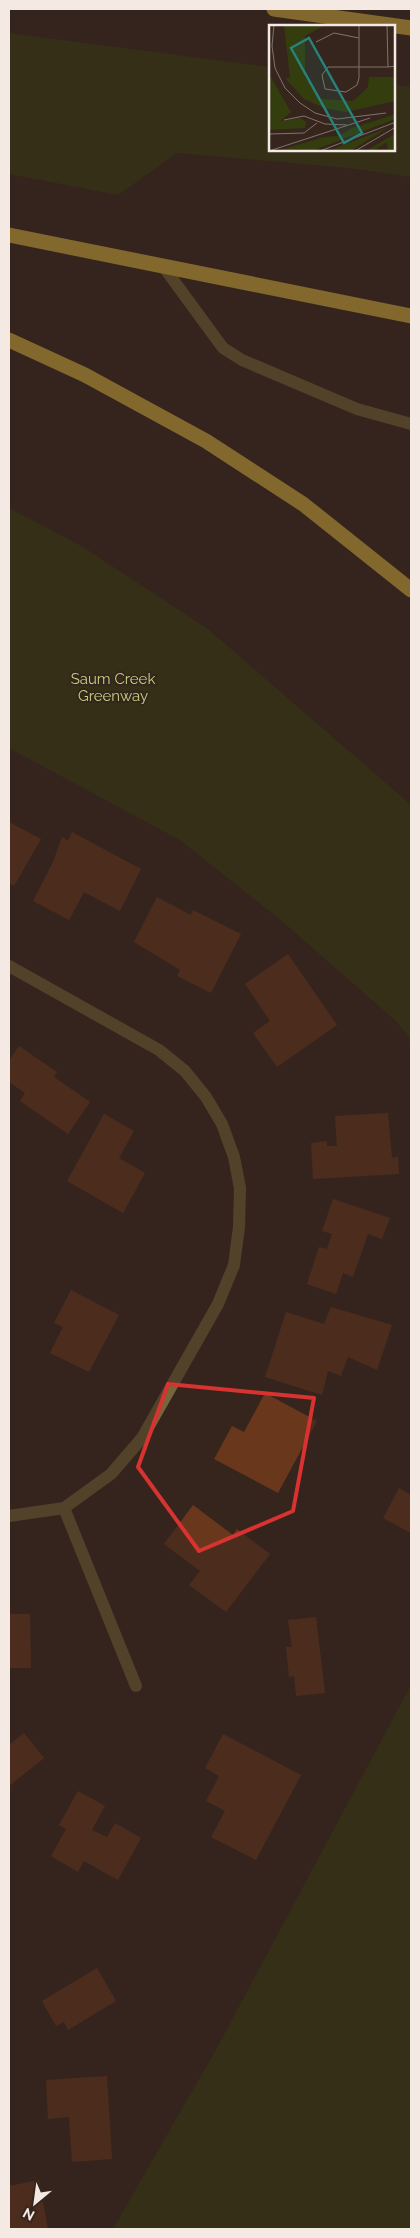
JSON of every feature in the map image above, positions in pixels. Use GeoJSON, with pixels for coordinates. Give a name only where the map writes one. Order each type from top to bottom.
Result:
{"type":"FeatureCollection","features":[{"type":"Feature","properties":{"kind":"highway"},"geometry":{"type":"LineString","coordinates":[[274,9],[389,25]]}},
{"type":"Feature","properties":{"kind":"highway"},"geometry":{"type":"LineString","coordinates":[[395,26],[411,28]]}},
{"type":"Feature","properties":{"kind":"highway"},"geometry":{"type":"LineString","coordinates":[[9,235],[411,316]]}},
{"type":"Feature","properties":{"kind":"highway"},"geometry":{"type":"LineString","coordinates":[[9,340],[85,376],[206,441],[303,504],[411,590]]}},
{"type":"Feature","properties":{"kind":"street"},"geometry":{"type":"LineString","coordinates":[[163,266],[223,348],[242,360],[357,409],[411,424]]}},
{"type":"Feature","properties":{"kind":"street"},"geometry":{"type":"LineString","coordinates":[[9,966],[159,1050],[185,1071],[206,1097],[222,1124],[234,1157],[240,1188],[239,1228],[234,1265],[218,1304],[142,1438],[111,1474],[64,1508],[9,1516]]}},
{"type":"Feature","properties":{"kind":"street"},"geometry":{"type":"LineString","coordinates":[[64,1508],[136,1686]]}},
{"type":"Feature","properties":{"kind":"highlighted area"},"geometry":{"type":"Polygon","coordinates":[[[168,1384],[314,1398],[293,1511],[199,1551],[138,1467],[168,1384]]]}},
{"type":"Feature","properties":{"kind":"green space"},"geometry":{"type":"Polygon","coordinates":[[[9,33],[269,67],[269,151],[395,151],[395,84],[411,87],[411,177],[349,168],[177,153],[118,195],[9,174],[9,33]]]}},
{"type":"Feature","properties":{"kind":"green space","name":"Saum Creek Greenway"},"geometry":{"type":"Polygon","coordinates":[[[9,508],[83,547],[209,630],[411,805],[411,1049],[409,1038],[397,1022],[282,921],[180,840],[9,748],[9,508]]]}},
{"type":"Feature","properties":{"kind":"green space"},"geometry":{"type":"Polygon","coordinates":[[[411,1685],[411,2229],[113,2229],[217,2048],[411,1685]]]}},
{"type":"Feature","properties":{"kind":"building"},"geometry":{"type":"Polygon","coordinates":[[[9,822],[41,839],[14,886],[9,883],[9,822]]]}},
{"type":"Feature","properties":{"kind":"building"},"geometry":{"type":"Polygon","coordinates":[[[72,832],[141,869],[120,911],[84,892],[69,920],[33,901],[53,862],[62,837],[68,841],[72,832]]]}},
{"type":"Feature","properties":{"kind":"building"},"geometry":{"type":"Polygon","coordinates":[[[157,897],[191,915],[193,910],[241,934],[211,993],[177,976],[180,970],[134,942],[157,897]]]}},
{"type":"Feature","properties":{"kind":"building"},"geometry":{"type":"Polygon","coordinates":[[[288,954],[337,1025],[277,1067],[253,1033],[270,1021],[245,984],[288,954]]]}},
{"type":"Feature","properties":{"kind":"building"},"geometry":{"type":"Polygon","coordinates":[[[19,1046],[57,1072],[54,1077],[90,1102],[68,1134],[20,1101],[25,1093],[9,1082],[9,1061],[19,1046]]]}},
{"type":"Feature","properties":{"kind":"building"},"geometry":{"type":"Polygon","coordinates":[[[388,1113],[392,1158],[398,1157],[399,1174],[313,1179],[311,1143],[327,1141],[327,1146],[337,1146],[335,1116],[388,1113]]]}},
{"type":"Feature","properties":{"kind":"building"},"geometry":{"type":"Polygon","coordinates":[[[104,1114],[134,1131],[119,1158],[145,1173],[123,1213],[67,1181],[104,1114]]]}},
{"type":"Feature","properties":{"kind":"building"},"geometry":{"type":"Polygon","coordinates":[[[333,1199],[390,1218],[382,1239],[368,1234],[353,1277],[343,1273],[336,1294],[307,1284],[319,1247],[327,1249],[332,1234],[322,1231],[333,1199]]]}},
{"type":"Feature","properties":{"kind":"building"},"geometry":{"type":"Polygon","coordinates":[[[71,1290],[119,1315],[89,1372],[50,1353],[63,1327],[54,1323],[71,1290]]]}},
{"type":"Feature","properties":{"kind":"building"},"geometry":{"type":"Polygon","coordinates":[[[331,1307],[392,1325],[377,1370],[348,1357],[341,1376],[328,1371],[322,1395],[265,1377],[286,1312],[324,1324],[331,1307]]]}},
{"type":"Feature","properties":{"kind":"building"},"geometry":{"type":"Polygon","coordinates":[[[265,1393],[317,1421],[278,1493],[214,1459],[232,1426],[244,1432],[265,1393]]]}},
{"type":"Feature","properties":{"kind":"building"},"geometry":{"type":"Polygon","coordinates":[[[399,1488],[411,1495],[411,1533],[383,1518],[399,1488]]]}},
{"type":"Feature","properties":{"kind":"building"},"geometry":{"type":"Polygon","coordinates":[[[193,1505],[233,1535],[237,1529],[270,1554],[226,1612],[189,1585],[200,1571],[164,1544],[193,1505]]]}},
{"type":"Feature","properties":{"kind":"building"},"geometry":{"type":"Polygon","coordinates":[[[9,1614],[30,1614],[31,1668],[9,1668],[9,1614]]]}},
{"type":"Feature","properties":{"kind":"building"},"geometry":{"type":"Polygon","coordinates":[[[316,1617],[325,1693],[296,1696],[294,1676],[289,1677],[286,1647],[292,1647],[288,1620],[316,1617]]]}},
{"type":"Feature","properties":{"kind":"building"},"geometry":{"type":"Polygon","coordinates":[[[24,1733],[44,1758],[9,1786],[9,1745],[24,1733]]]}},
{"type":"Feature","properties":{"kind":"building"},"geometry":{"type":"Polygon","coordinates":[[[223,1734],[301,1775],[256,1860],[211,1837],[225,1811],[206,1801],[219,1776],[205,1768],[223,1734]]]}},
{"type":"Feature","properties":{"kind":"building"},"geometry":{"type":"Polygon","coordinates":[[[78,1791],[105,1806],[92,1830],[107,1837],[115,1823],[141,1838],[118,1880],[84,1861],[78,1872],[51,1856],[66,1829],[59,1825],[78,1791]]]}},
{"type":"Feature","properties":{"kind":"building"},"geometry":{"type":"Polygon","coordinates":[[[97,1968],[116,2001],[68,2030],[64,2022],[56,2026],[42,2001],[97,1968]]]}},
{"type":"Feature","properties":{"kind":"building"},"geometry":{"type":"Polygon","coordinates":[[[107,2076],[112,2159],[72,2162],[69,2117],[48,2119],[46,2080],[107,2076]]]}},
{"type":"Feature","properties":{"kind":"building"},"geometry":{"type":"Polygon","coordinates":[[[39,2180],[48,2229],[9,2229],[9,2186],[39,2180]]]}}]}
